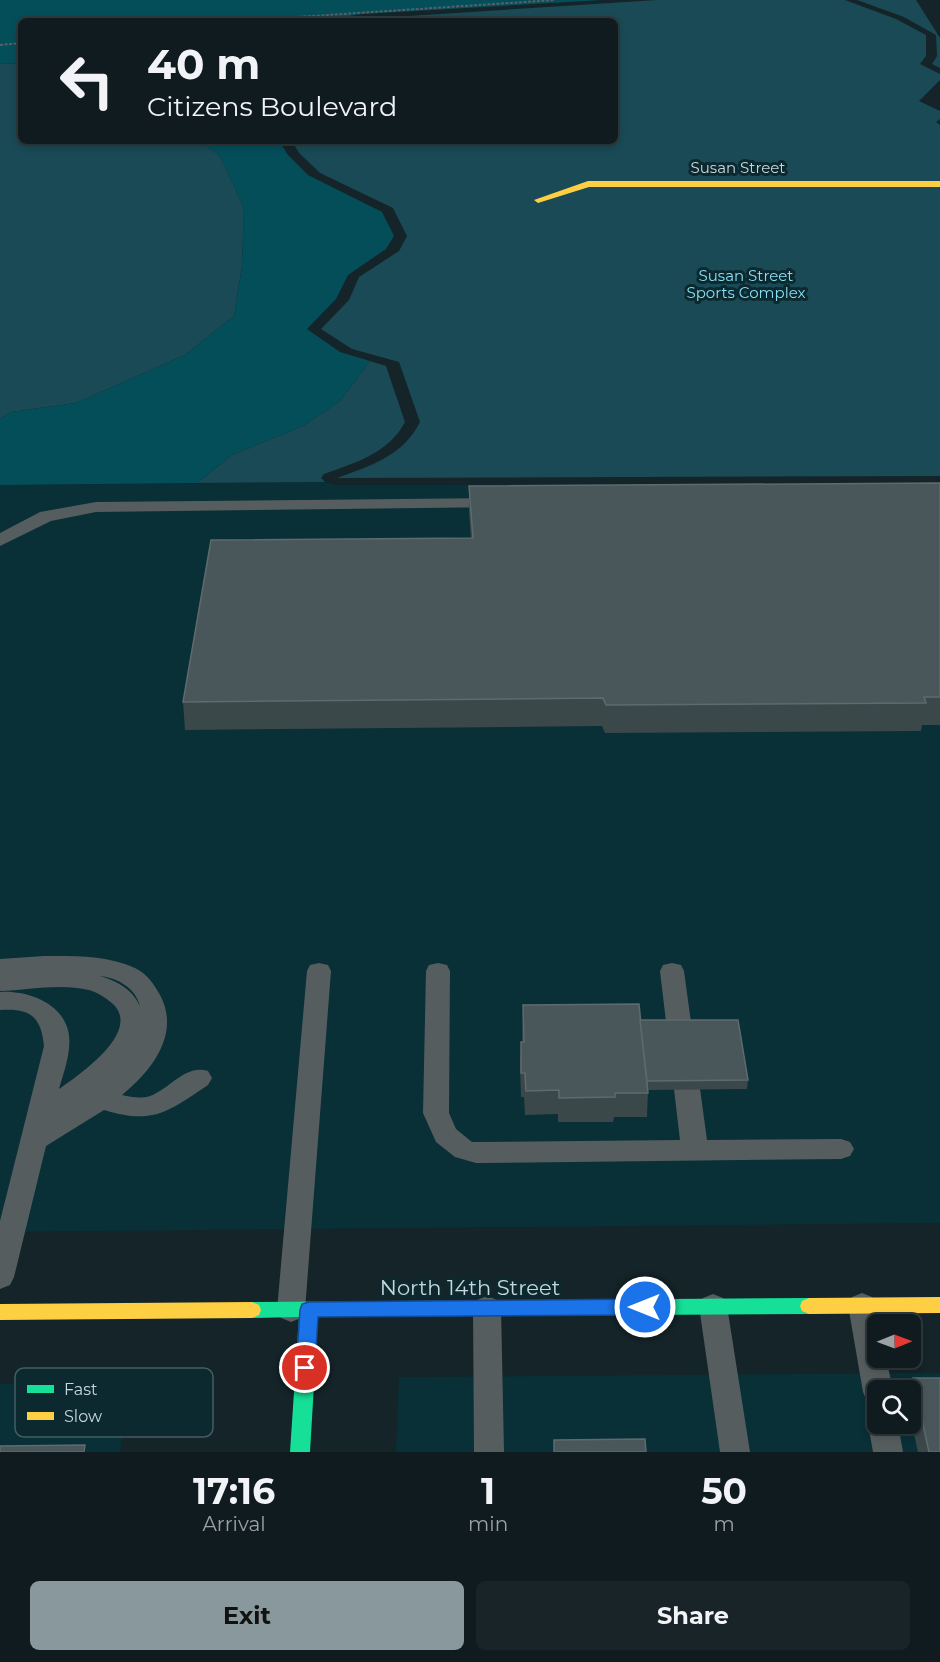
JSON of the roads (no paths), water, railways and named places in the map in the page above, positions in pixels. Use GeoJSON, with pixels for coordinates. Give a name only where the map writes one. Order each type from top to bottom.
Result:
{"type":"FeatureCollection","features":[{"type":"Feature","properties":{"kind":"main road","name":"Susan Street"},"geometry":{"type":"LineString","coordinates":[[538,200],[588,184],[940,184]]}},
{"type":"Feature","properties":{"kind":"main road","name":"North 14th Street"},"geometry":{"type":"LineString","coordinates":[[0,1312],[940,1305]]}},
{"type":"Feature","properties":{"kind":"main road"},"geometry":{"type":"LineString","coordinates":[[300,1310],[300,1452]]}},
{"type":"Feature","properties":{"kind":"lane"},"geometry":{"type":"LineString","coordinates":[[0,540],[46,516],[96,507],[511,503]]}},
{"type":"Feature","properties":{"kind":"lane"},"geometry":{"type":"LineString","coordinates":[[0,967],[98,967],[119,971],[142,984],[155,1008],[158,1021],[155,1038],[149,1051],[100,1099],[90,1108],[33,1141]]}},
{"type":"Feature","properties":{"kind":"lane"},"geometry":{"type":"LineString","coordinates":[[300,1310],[319,971]]}},
{"type":"Feature","properties":{"kind":"lane"},"geometry":{"type":"LineString","coordinates":[[438,971],[436,1113],[444,1135],[453,1143],[476,1153],[841,1149]]}},
{"type":"Feature","properties":{"kind":"lane"},"geometry":{"type":"LineString","coordinates":[[672,971],[695,1151]]}},
{"type":"Feature","properties":{"kind":"lane"},"geometry":{"type":"LineString","coordinates":[[0,982],[89,981],[114,992],[132,1012],[131,1034],[119,1052],[77,1091],[41,1113]]}},
{"type":"Feature","properties":{"kind":"lane"},"geometry":{"type":"LineString","coordinates":[[0,1001],[11,1000],[37,1005],[53,1023],[57,1046],[33,1141],[8,1211],[0,1276]]}},
{"type":"Feature","properties":{"kind":"lane"},"geometry":{"type":"LineString","coordinates":[[100,1099],[127,1108],[146,1109],[160,1104],[199,1078]]}},
{"type":"Feature","properties":{"kind":"lane"},"geometry":{"type":"LineString","coordinates":[[862,1305],[876,1380]]}},
{"type":"Feature","properties":{"kind":"lane"},"geometry":{"type":"LineString","coordinates":[[713,1306],[735,1452]]}},
{"type":"Feature","properties":{"kind":"lane"},"geometry":{"type":"LineString","coordinates":[[487,1308],[489,1452]]}},
{"type":"Feature","properties":{"kind":"lane"},"geometry":{"type":"LineString","coordinates":[[885,1434],[888,1452]]}},
{"type":"Feature","properties":{"kind":"park label","name":"Susan Street Sports Complex"},"geometry":{"type":"Point","coordinates":[746,284]}}]}
